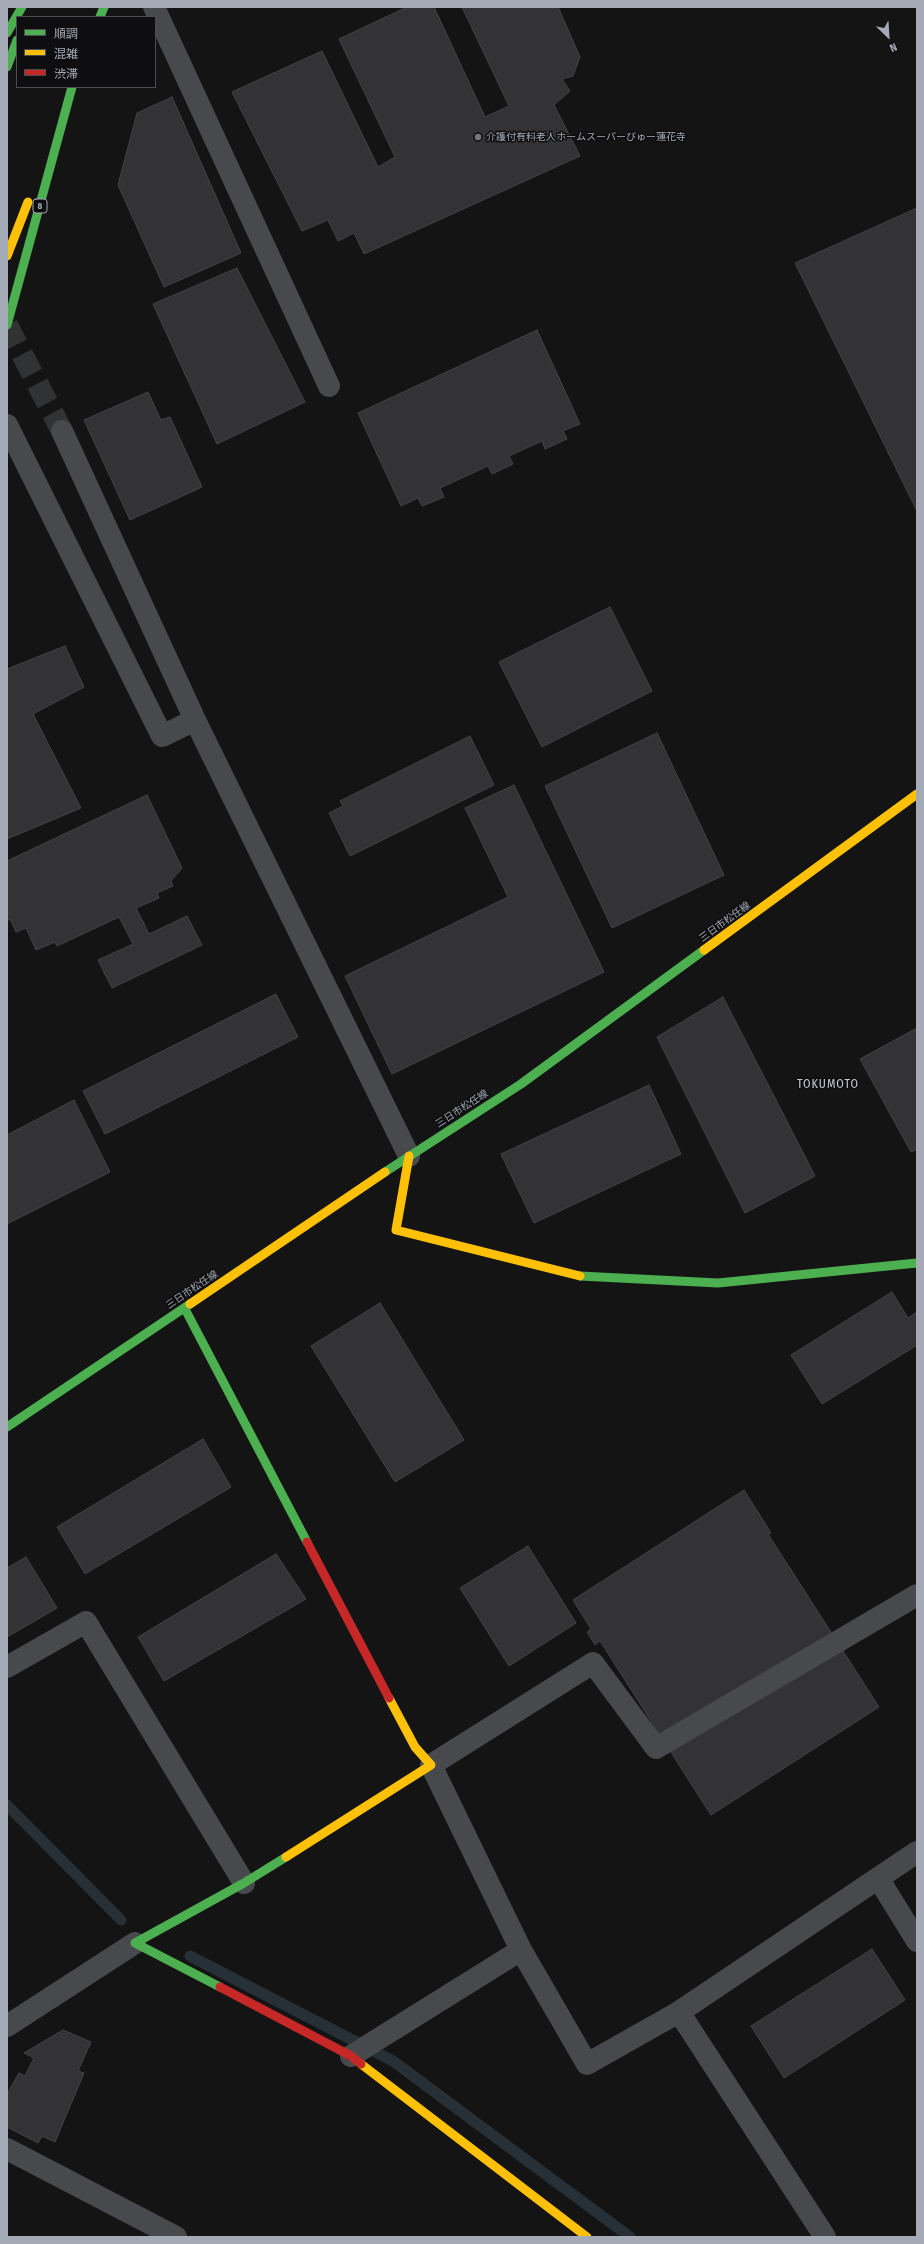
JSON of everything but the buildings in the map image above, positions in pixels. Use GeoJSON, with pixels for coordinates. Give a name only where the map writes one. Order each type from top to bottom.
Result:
{"type":"FeatureCollection","features":[{"type":"Feature","properties":{"kind":"main road"},"geometry":{"type":"LineString","coordinates":[[17,16],[22,7]]}},
{"type":"Feature","properties":{"kind":"main road"},"geometry":{"type":"LineString","coordinates":[[7,33],[16,17]]}},
{"type":"Feature","properties":{"kind":"main road"},"geometry":{"type":"LineString","coordinates":[[7,67],[16,43]]}},
{"type":"Feature","properties":{"kind":"main road","name":"8"},"geometry":{"type":"LineString","coordinates":[[38,175],[72,88]]}},
{"type":"Feature","properties":{"kind":"main road","name":"8"},"geometry":{"type":"LineString","coordinates":[[7,325],[72,88]]}},
{"type":"Feature","properties":{"kind":"main road","name":"8"},"geometry":{"type":"LineString","coordinates":[[7,256],[32,190]]}},
{"type":"Feature","properties":{"kind":"main road","name":"三日市松任線"},"geometry":{"type":"LineString","coordinates":[[7,1427],[185,1309],[409,1156],[521,1084],[917,794]]}},
{"type":"Feature","properties":{"kind":"main road"},"geometry":{"type":"LineString","coordinates":[[409,1156],[396,1230],[588,1278],[718,1283],[917,1263]]}},
{"type":"Feature","properties":{"kind":"main road"},"geometry":{"type":"LineString","coordinates":[[135,1943],[244,1883],[431,1765],[414,1747],[185,1309]]}},
{"type":"Feature","properties":{"kind":"main road"},"geometry":{"type":"LineString","coordinates":[[135,1943],[356,2053],[587,2237]]}},
{"type":"Feature","properties":{"kind":"street"},"geometry":{"type":"LineString","coordinates":[[154,7],[329,386]]}},
{"type":"Feature","properties":{"kind":"street"},"geometry":{"type":"LineString","coordinates":[[7,425],[162,736],[195,720]]}},
{"type":"Feature","properties":{"kind":"street"},"geometry":{"type":"LineString","coordinates":[[62,431],[195,720],[409,1156]]}},
{"type":"Feature","properties":{"kind":"street"},"geometry":{"type":"LineString","coordinates":[[917,1595],[656,1748],[593,1663],[431,1765],[521,1950],[587,2064],[679,2012],[917,1852]]}},
{"type":"Feature","properties":{"kind":"street"},"geometry":{"type":"LineString","coordinates":[[7,1667],[86,1622],[244,1883]]}},
{"type":"Feature","properties":{"kind":"street"},"geometry":{"type":"LineString","coordinates":[[878,1878],[917,1941]]}},
{"type":"Feature","properties":{"kind":"street"},"geometry":{"type":"LineString","coordinates":[[7,2026],[135,1943]]}},
{"type":"Feature","properties":{"kind":"street"},"geometry":{"type":"LineString","coordinates":[[356,2053],[521,1950]]}},
{"type":"Feature","properties":{"kind":"street"},"geometry":{"type":"LineString","coordinates":[[679,2012],[825,2237]]}},
{"type":"Feature","properties":{"kind":"street"},"geometry":{"type":"LineString","coordinates":[[7,2149],[176,2237]]}},
{"type":"Feature","properties":{"kind":"waterway"},"geometry":{"type":"LineString","coordinates":[[7,1805],[121,1920]]}},
{"type":"Feature","properties":{"kind":"waterway"},"geometry":{"type":"LineString","coordinates":[[190,1956],[393,2061],[630,2237]]}},
{"type":"Feature","properties":{"kind":"tunnel"},"geometry":{"type":"LineString","coordinates":[[7,325],[62,431]]}},
{"type":"Feature","properties":{"kind":"traffic: fast"},"geometry":{"type":"LineString","coordinates":[[17,16],[22,7]]}},
{"type":"Feature","properties":{"kind":"traffic: fast"},"geometry":{"type":"LineString","coordinates":[[100,16],[104,7]]}},
{"type":"Feature","properties":{"kind":"traffic: fast"},"geometry":{"type":"LineString","coordinates":[[7,33],[16,17]]}},
{"type":"Feature","properties":{"kind":"traffic: fast"},"geometry":{"type":"LineString","coordinates":[[7,67],[16,43]]}},
{"type":"Feature","properties":{"kind":"traffic: fast"},"geometry":{"type":"LineString","coordinates":[[7,325],[72,88]]}},
{"type":"Feature","properties":{"kind":"traffic: fast"},"geometry":{"type":"LineString","coordinates":[[385,1172],[521,1084],[704,950]]}},
{"type":"Feature","properties":{"kind":"traffic: fast"},"geometry":{"type":"LineString","coordinates":[[580,1276],[718,1283],[917,1263]]}},
{"type":"Feature","properties":{"kind":"traffic: fast"},"geometry":{"type":"LineString","coordinates":[[7,1427],[190,1304]]}},
{"type":"Feature","properties":{"kind":"traffic: fast"},"geometry":{"type":"LineString","coordinates":[[185,1309],[307,1542]]}},
{"type":"Feature","properties":{"kind":"traffic: fast"},"geometry":{"type":"LineString","coordinates":[[220,1987],[135,1943],[244,1883],[286,1857]]}},
{"type":"Feature","properties":{"kind":"traffic: slow"},"geometry":{"type":"LineString","coordinates":[[7,256],[28,202]]}},
{"type":"Feature","properties":{"kind":"traffic: slow"},"geometry":{"type":"LineString","coordinates":[[704,950],[917,794]]}},
{"type":"Feature","properties":{"kind":"traffic: slow"},"geometry":{"type":"LineString","coordinates":[[409,1156],[396,1230],[580,1276]]}},
{"type":"Feature","properties":{"kind":"traffic: slow"},"geometry":{"type":"LineString","coordinates":[[190,1304],[385,1172]]}},
{"type":"Feature","properties":{"kind":"traffic: slow"},"geometry":{"type":"LineString","coordinates":[[286,1857],[431,1765],[415,1747],[389,1698]]}},
{"type":"Feature","properties":{"kind":"traffic: slow"},"geometry":{"type":"LineString","coordinates":[[361,2064],[587,2237]]}},
{"type":"Feature","properties":{"kind":"traffic: jam"},"geometry":{"type":"LineString","coordinates":[[307,1542],[389,1698]]}},
{"type":"Feature","properties":{"kind":"traffic: jam"},"geometry":{"type":"LineString","coordinates":[[220,1987],[351,2056],[361,2064]]}},
{"type":"Feature","properties":{"kind":"place","name":"介護付有料老人ホームスーパーびゅー蓮花寺"},"geometry":{"type":"Point","coordinates":[478,137]}},
{"type":"Feature","properties":{"kind":"district","name":"TOKUMOTO"},"geometry":{"type":"Point","coordinates":[828,1085]}}]}
